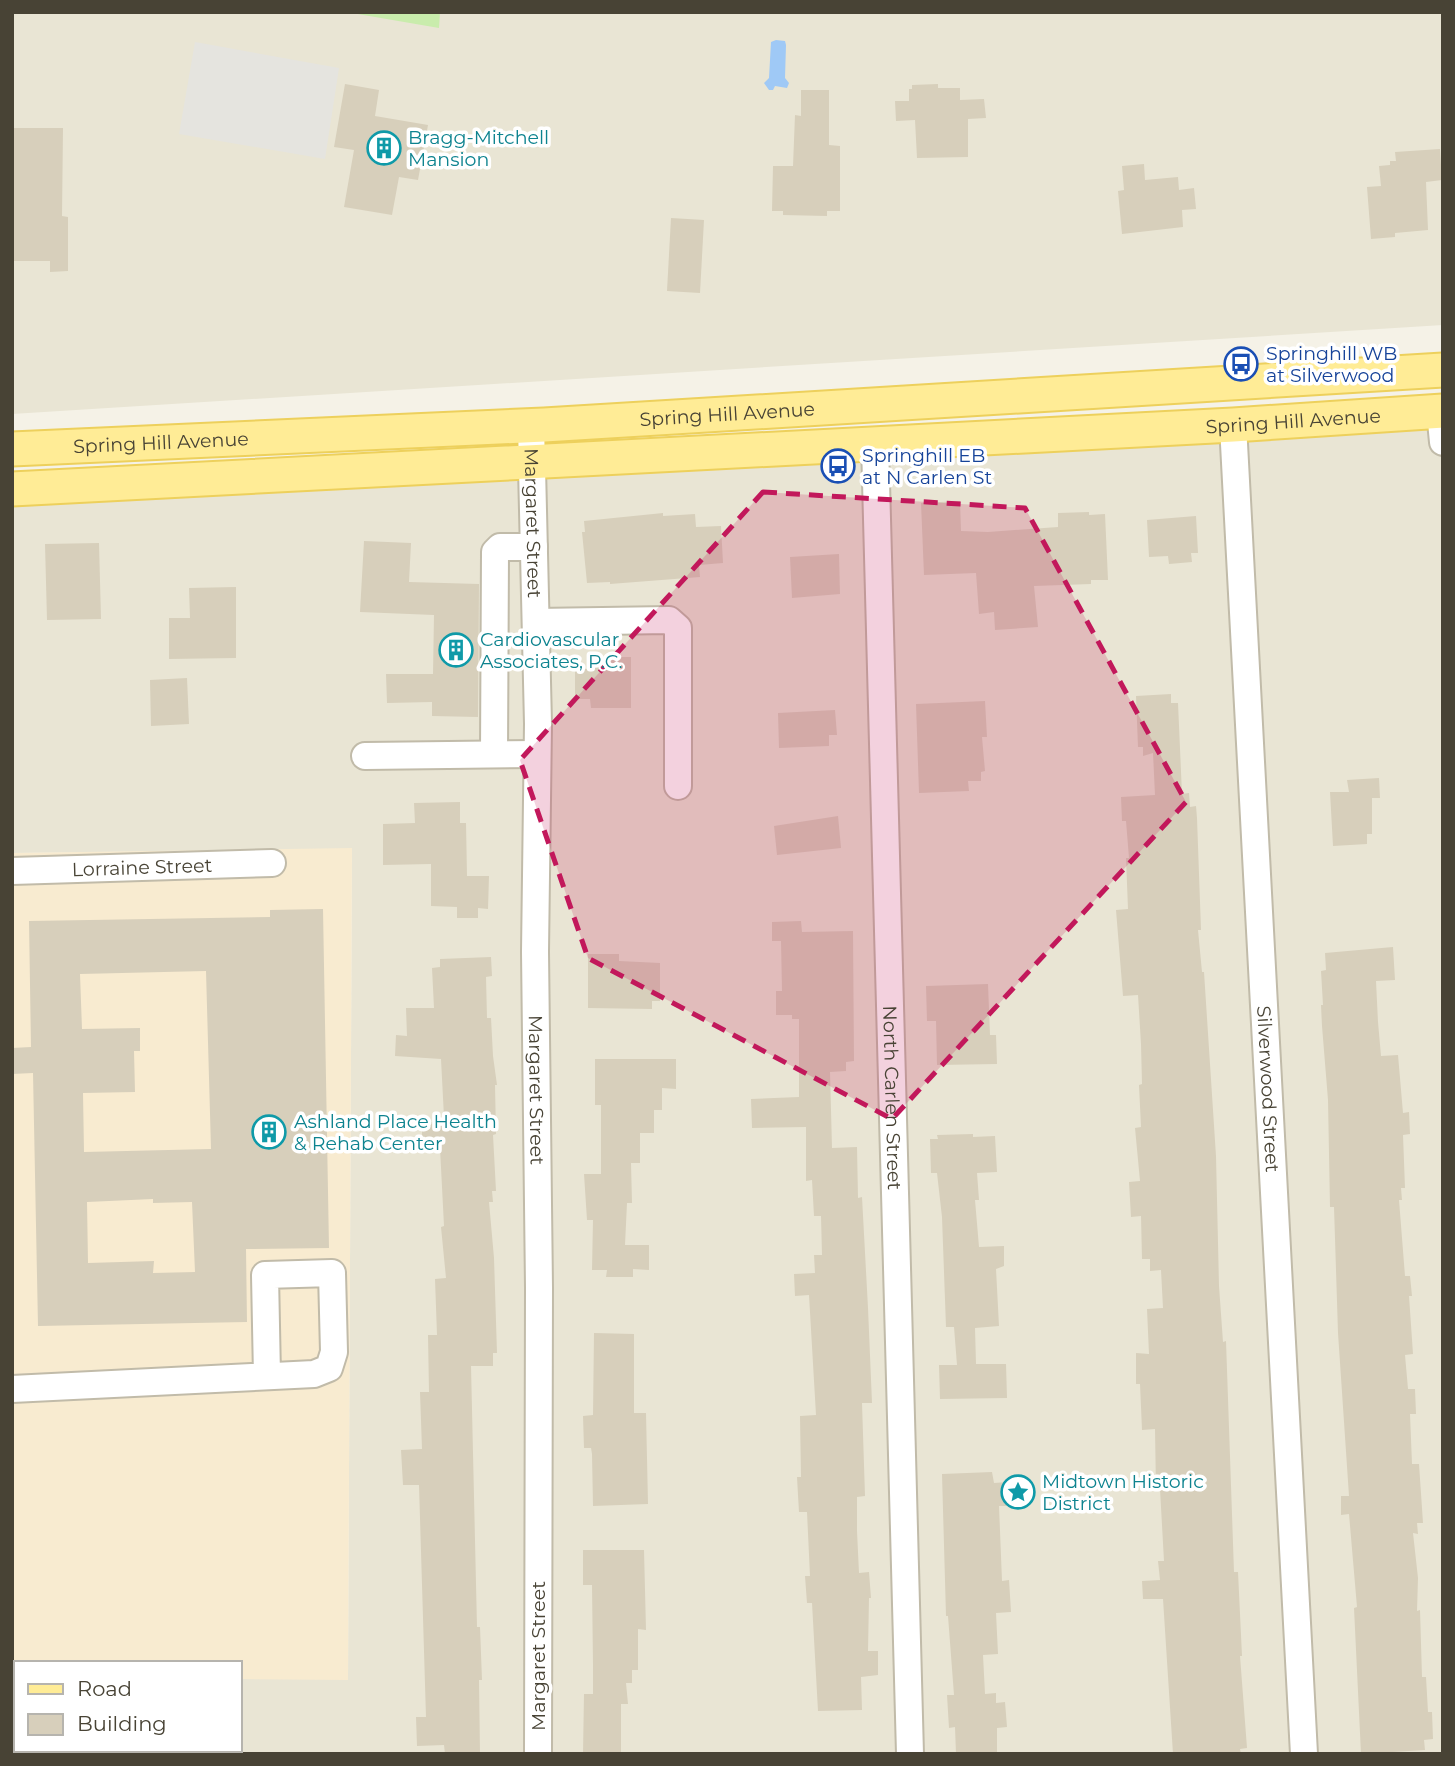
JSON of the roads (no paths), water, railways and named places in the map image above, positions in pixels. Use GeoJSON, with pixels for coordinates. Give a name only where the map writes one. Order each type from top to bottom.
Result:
{"type":"FeatureCollection","features":[{"type":"Feature","properties":{"kind":"main road","name":"Spring Hill Avenue"},"geometry":{"type":"LineString","coordinates":[[12,449],[531,425],[1443,370]]}},
{"type":"Feature","properties":{"kind":"main road","name":"Spring Hill Avenue"},"geometry":{"type":"LineString","coordinates":[[12,489],[1233,425],[1442,421]]}},
{"type":"Feature","properties":{"kind":"street","name":"Margaret Street"},"geometry":{"type":"LineString","coordinates":[[531,425],[537,754],[535,952],[539,1288],[538,1754]]}},
{"type":"Feature","properties":{"kind":"street","name":"Silverwood Street"},"geometry":{"type":"LineString","coordinates":[[1233,425],[1304,1754]]}},
{"type":"Feature","properties":{"kind":"street","name":"North Carlen Street"},"geometry":{"type":"LineString","coordinates":[[875,444],[910,1754]]}},
{"type":"Feature","properties":{"kind":"street"},"geometry":{"type":"LineString","coordinates":[[494,754],[495,552],[500,547],[534,547]]}},
{"type":"Feature","properties":{"kind":"street"},"geometry":{"type":"LineString","coordinates":[[536,622],[670,620],[678,628],[678,786]]}},
{"type":"Feature","properties":{"kind":"street"},"geometry":{"type":"LineString","coordinates":[[495,651],[536,651]]}},
{"type":"Feature","properties":{"kind":"street"},"geometry":{"type":"LineString","coordinates":[[365,756],[537,754]]}},
{"type":"Feature","properties":{"kind":"street","name":"Lorraine Street"},"geometry":{"type":"LineString","coordinates":[[12,872],[272,863]]}},
{"type":"Feature","properties":{"kind":"street"},"geometry":{"type":"LineString","coordinates":[[12,1389],[267,1376]]}},
{"type":"Feature","properties":{"kind":"water"},"geometry":{"type":"Polygon","coordinates":[[[785,41],[785,78],[789,83],[787,88],[775,86],[773,90],[769,90],[764,83],[769,78],[771,42],[785,41]]]}},
{"type":"Feature","properties":{"kind":"place","name":"Bragg-Mitchell Mansion"},"geometry":{"type":"Point","coordinates":[384,148]}},
{"type":"Feature","properties":{"kind":"place","name":"Springhill WB at Silverwood"},"geometry":{"type":"Point","coordinates":[1241,364]}},
{"type":"Feature","properties":{"kind":"place","name":"Springhill EB at N Carlen St"},"geometry":{"type":"Point","coordinates":[838,466]}},
{"type":"Feature","properties":{"kind":"place","name":"Cardiovascular Associates, P.C."},"geometry":{"type":"Point","coordinates":[456,650]}},
{"type":"Feature","properties":{"kind":"place","name":"Ashland Place Health & Rehab Center"},"geometry":{"type":"Point","coordinates":[269,1132]}},
{"type":"Feature","properties":{"kind":"place","name":"Midtown Historic District"},"geometry":{"type":"Point","coordinates":[1018,1492]}}]}
